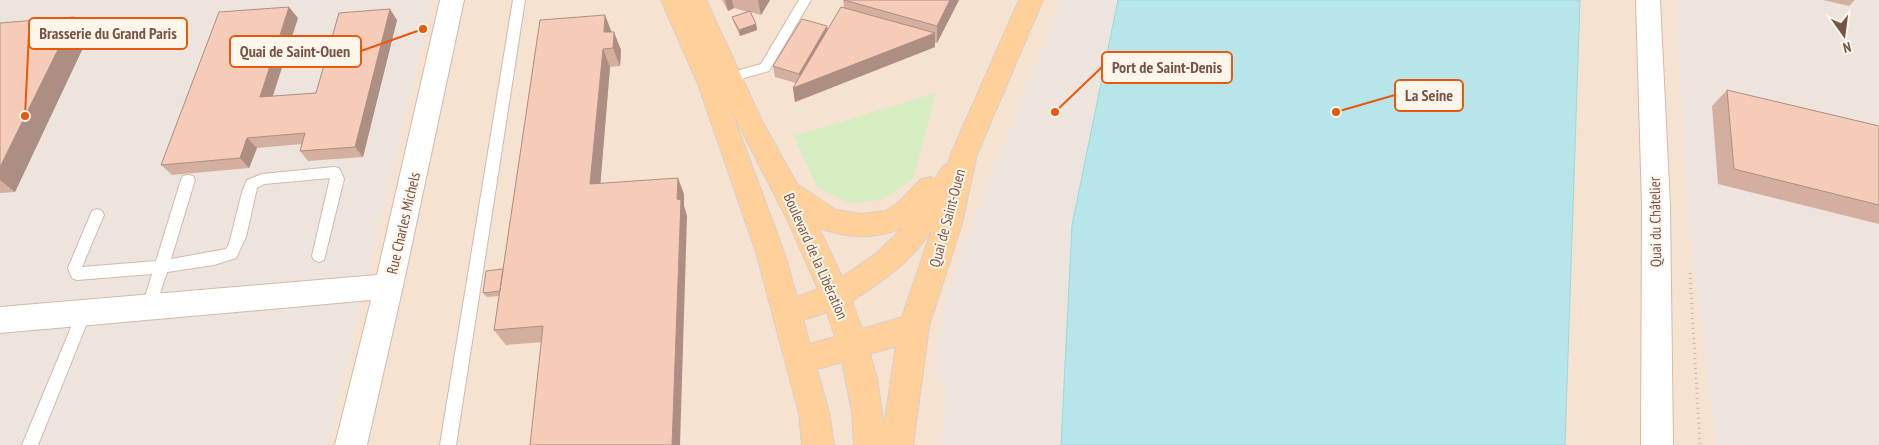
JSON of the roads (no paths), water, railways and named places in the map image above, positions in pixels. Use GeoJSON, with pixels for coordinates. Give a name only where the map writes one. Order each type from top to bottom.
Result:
{"type":"FeatureCollection","features":[{"type":"Feature","properties":{"kind":"main road","name":"Boulevard de la Libération"},"geometry":{"type":"LineString","coordinates":[[673,0],[720,81],[758,138],[786,190],[836,296],[854,345],[864,387],[870,445]]}},
{"type":"Feature","properties":{"kind":"main road","name":"Boulevard de la Libération"},"geometry":{"type":"LineString","coordinates":[[694,0],[720,81]]}},
{"type":"Feature","properties":{"kind":"main road","name":"Quai de Saint-Ouen"},"geometry":{"type":"LineString","coordinates":[[897,445],[914,326],[947,227],[964,154],[1031,0]]}},
{"type":"Feature","properties":{"kind":"main road"},"geometry":{"type":"LineString","coordinates":[[720,81],[718,108],[770,252],[814,413],[818,445]]}},
{"type":"Feature","properties":{"kind":"main road"},"geometry":{"type":"LineString","coordinates":[[787,313],[836,296],[887,262],[916,232],[964,154]]}},
{"type":"Feature","properties":{"kind":"main road"},"geometry":{"type":"LineString","coordinates":[[786,190],[817,214],[842,225],[878,225],[904,214],[964,154]]}},
{"type":"Feature","properties":{"kind":"main road"},"geometry":{"type":"LineString","coordinates":[[800,360],[914,326]]}},
{"type":"Feature","properties":{"kind":"street","name":"Rue Charles Michels"},"geometry":{"type":"LineString","coordinates":[[351,445],[389,286],[452,0]]}},
{"type":"Feature","properties":{"kind":"street","name":"Quai du Châtelier"},"geometry":{"type":"LineString","coordinates":[[1648,0],[1656,205],[1657,445]]}},
{"type":"Feature","properties":{"kind":"street"},"geometry":{"type":"LineString","coordinates":[[0,320],[389,286]]}},
{"type":"Feature","properties":{"kind":"lane"},"geometry":{"type":"LineString","coordinates":[[448,445],[519,0]]}},
{"type":"Feature","properties":{"kind":"lane"},"geometry":{"type":"LineString","coordinates":[[720,81],[765,68],[805,0]]}},
{"type":"Feature","properties":{"kind":"lane"},"geometry":{"type":"LineString","coordinates":[[97,214],[75,268],[78,274],[161,267],[214,259],[231,254],[238,244],[247,194],[252,184],[262,179],[334,172],[337,179],[320,256]]}},
{"type":"Feature","properties":{"kind":"lane"},"geometry":{"type":"LineString","coordinates":[[149,307],[188,180]]}},
{"type":"Feature","properties":{"kind":"lane"},"geometry":{"type":"LineString","coordinates":[[30,445],[84,313]]}},
{"type":"Feature","properties":{"kind":"water"},"geometry":{"type":"Polygon","coordinates":[[[1118,0],[1580,0],[1565,445],[1061,445],[1072,225],[1118,0]]]}},
{"type":"Feature","properties":{"kind":"place","name":"Quai de Saint-Ouen"},"geometry":{"type":"Point","coordinates":[423,29]}},
{"type":"Feature","properties":{"kind":"place","name":"Port de Saint-Denis"},"geometry":{"type":"Point","coordinates":[1055,112]}},
{"type":"Feature","properties":{"kind":"place","name":"La Seine"},"geometry":{"type":"Point","coordinates":[1336,112]}},
{"type":"Feature","properties":{"kind":"place","name":"Brasserie du Grand Paris"},"geometry":{"type":"Point","coordinates":[25,116]}}]}
